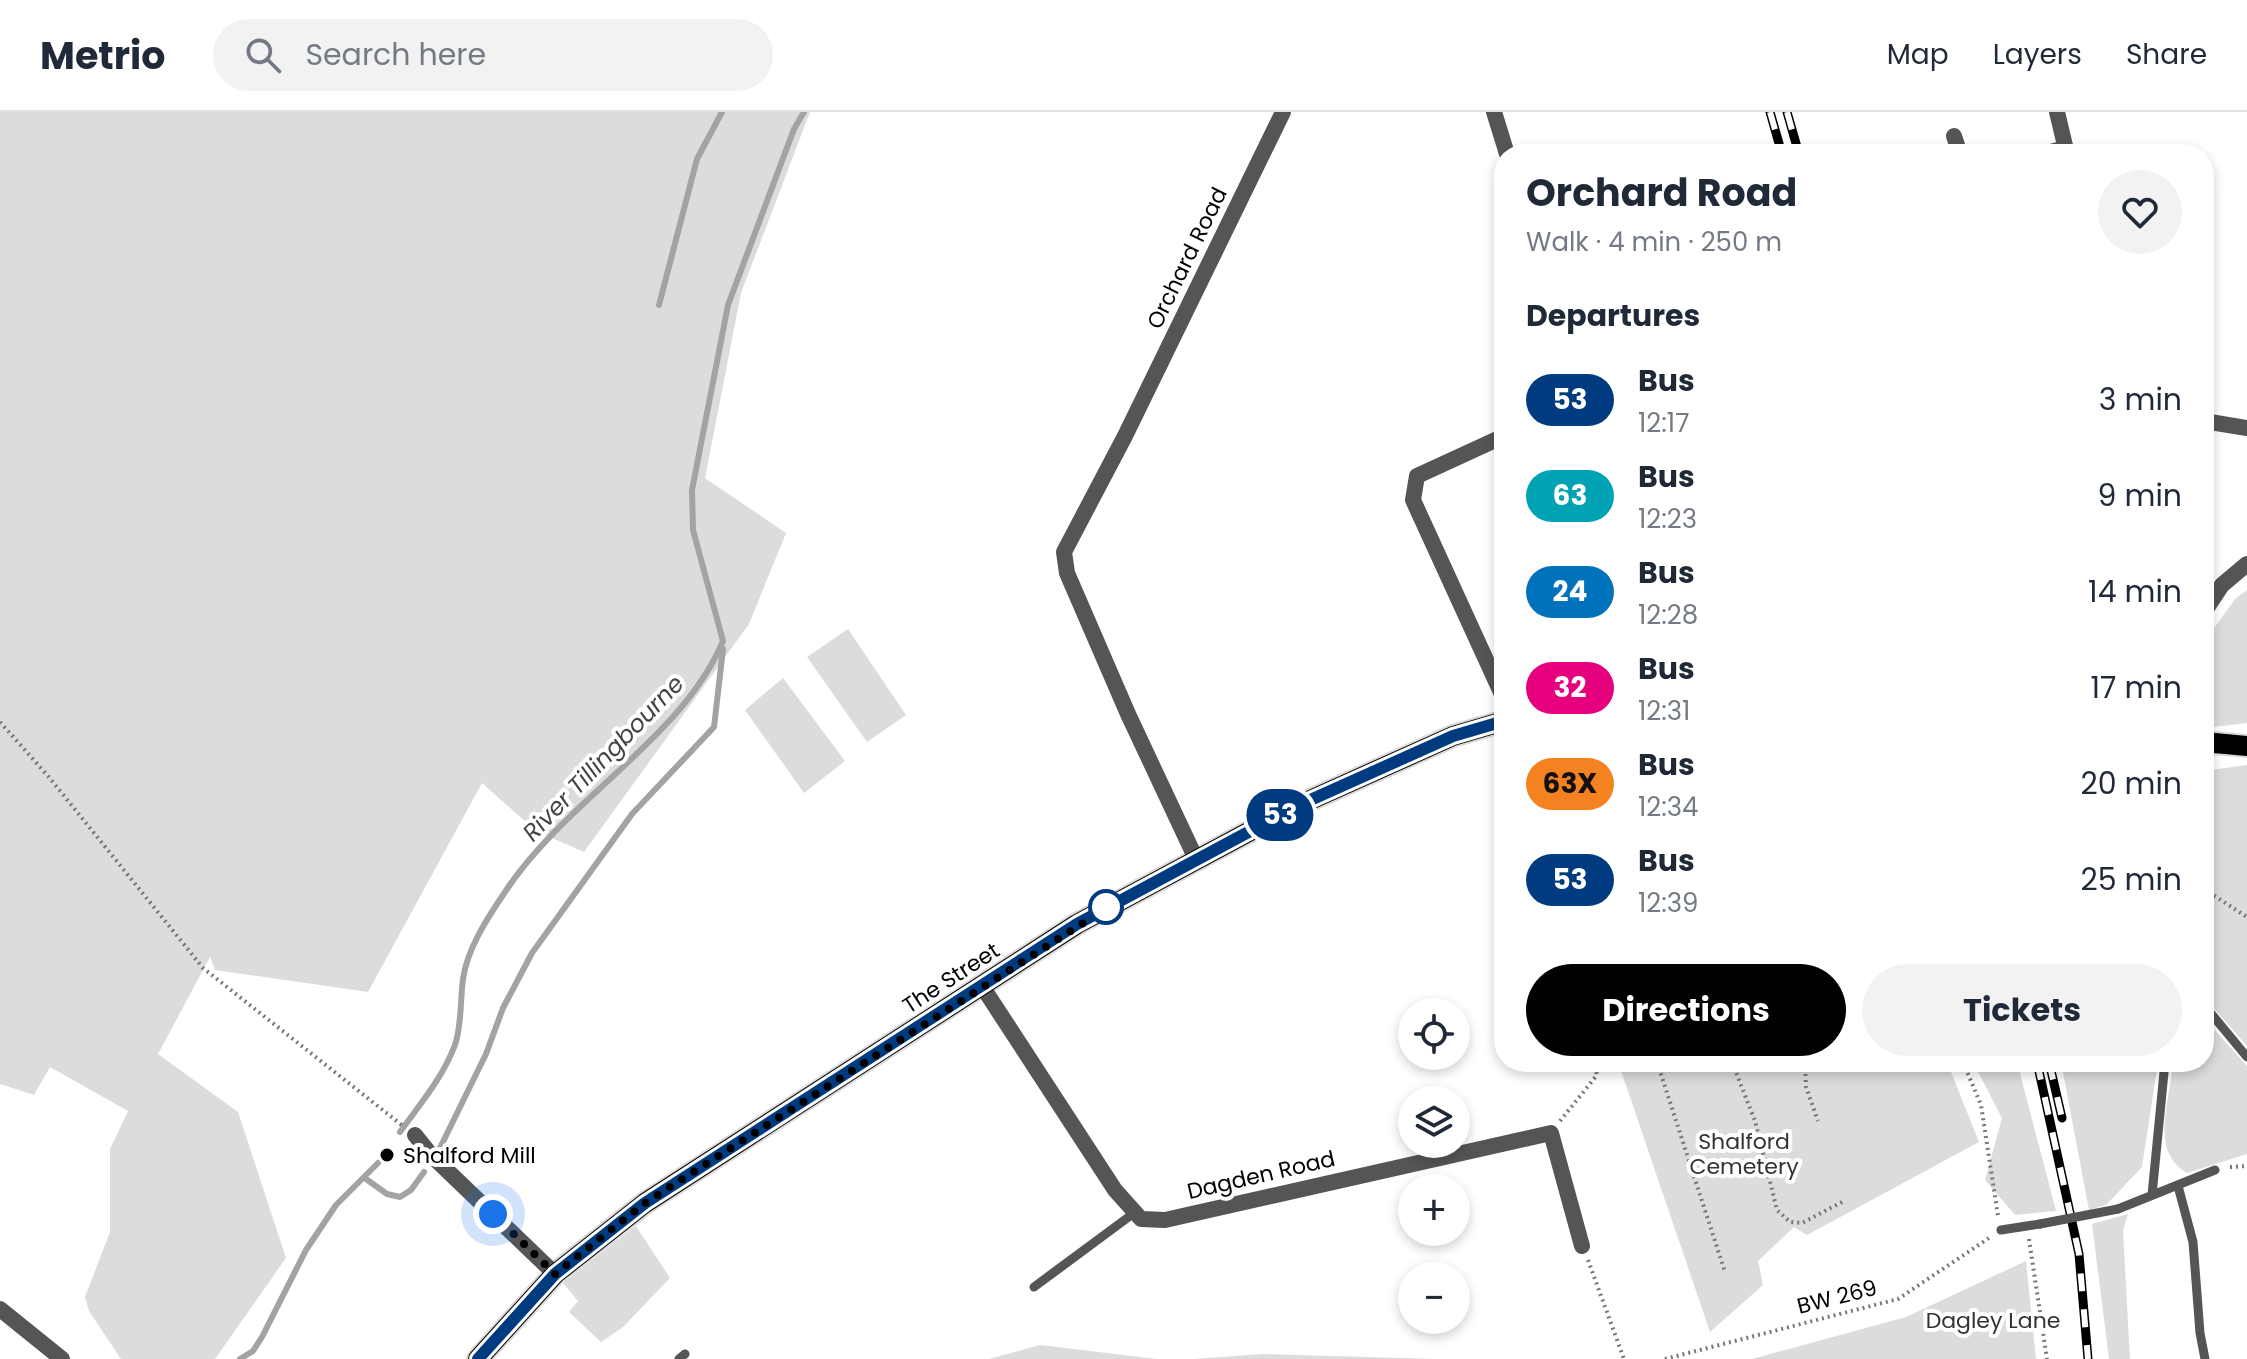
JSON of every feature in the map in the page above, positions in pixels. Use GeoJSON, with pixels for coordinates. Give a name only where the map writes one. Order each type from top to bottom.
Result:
{"type":"FeatureCollection","features":[{"type":"Feature","properties":{"kind":"main road","name":"The Street"},"geometry":{"type":"LineString","coordinates":[[478,1359],[555,1274],[645,1203],[1093,914],[1297,806],[1424,748],[1494,724]]}},
{"type":"Feature","properties":{"kind":"main road"},"geometry":{"type":"LineString","coordinates":[[2214,743],[2247,746]]}},
{"type":"Feature","properties":{"kind":"street","name":"Orchard Road"},"geometry":{"type":"LineString","coordinates":[[1196,859],[1067,573],[1064,552],[1132,422],[1283,112]]}},
{"type":"Feature","properties":{"kind":"street"},"geometry":{"type":"LineString","coordinates":[[1494,112],[1504,144]]}},
{"type":"Feature","properties":{"kind":"street"},"geometry":{"type":"LineString","coordinates":[[2057,112],[2064,144]]}},
{"type":"Feature","properties":{"kind":"street"},"geometry":{"type":"LineString","coordinates":[[1954,136],[1957,144]]}},
{"type":"Feature","properties":{"kind":"street"},"geometry":{"type":"LineString","coordinates":[[2214,423],[2247,428]]}},
{"type":"Feature","properties":{"kind":"street"},"geometry":{"type":"LineString","coordinates":[[1494,441],[1417,476],[1413,500],[1494,677]]}},
{"type":"Feature","properties":{"kind":"street"},"geometry":{"type":"LineString","coordinates":[[2214,586],[2247,564]]}},
{"type":"Feature","properties":{"kind":"street"},"geometry":{"type":"LineString","coordinates":[[982,986],[1134,1213]]}},
{"type":"Feature","properties":{"kind":"street"},"geometry":{"type":"LineString","coordinates":[[1551,1133],[1582,1246]]}},
{"type":"Feature","properties":{"kind":"street","name":"Dagden Road"},"geometry":{"type":"LineString","coordinates":[[1134,1213],[1141,1219],[1165,1220],[1551,1133]]}},
{"type":"Feature","properties":{"kind":"street"},"geometry":{"type":"LineString","coordinates":[[415,1135],[431,1155],[555,1274]]}},
{"type":"Feature","properties":{"kind":"street"},"geometry":{"type":"LineString","coordinates":[[0,1309],[62,1359]]}},
{"type":"Feature","properties":{"kind":"lane"},"geometry":{"type":"LineString","coordinates":[[2214,1017],[2247,1057]]}},
{"type":"Feature","properties":{"kind":"lane"},"geometry":{"type":"LineString","coordinates":[[2152,1195],[2164,1072]]}},
{"type":"Feature","properties":{"kind":"lane"},"geometry":{"type":"LineString","coordinates":[[2001,1230],[2118,1209],[2215,1170]]}},
{"type":"Feature","properties":{"kind":"lane"},"geometry":{"type":"LineString","coordinates":[[2178,1186],[2193,1242],[2205,1359]]}},
{"type":"Feature","properties":{"kind":"lane"},"geometry":{"type":"LineString","coordinates":[[1034,1287],[1134,1213]]}},
{"type":"Feature","properties":{"kind":"path"},"geometry":{"type":"LineString","coordinates":[[0,722],[203,968],[393,1118]]}},
{"type":"Feature","properties":{"kind":"path"},"geometry":{"type":"LineString","coordinates":[[2214,896],[2247,917]]}},
{"type":"Feature","properties":{"kind":"path"},"geometry":{"type":"LineString","coordinates":[[1551,1133],[1596,1072]]}},
{"type":"Feature","properties":{"kind":"path"},"geometry":{"type":"LineString","coordinates":[[1660,1072],[1725,1272]]}},
{"type":"Feature","properties":{"kind":"path"},"geometry":{"type":"LineString","coordinates":[[1736,1072],[1751,1109],[1777,1210],[1790,1222],[1802,1223],[1844,1201]]}},
{"type":"Feature","properties":{"kind":"path"},"geometry":{"type":"LineString","coordinates":[[1805,1072],[1806,1087],[1818,1121]]}},
{"type":"Feature","properties":{"kind":"path"},"geometry":{"type":"LineString","coordinates":[[1967,1072],[1981,1105],[2001,1230]]}},
{"type":"Feature","properties":{"kind":"path"},"geometry":{"type":"LineString","coordinates":[[2026,1225],[2037,1272],[2047,1359]]}},
{"type":"Feature","properties":{"kind":"path","name":"BW 269"},"geometry":{"type":"LineString","coordinates":[[1665,1359],[1898,1299],[2001,1230]]}},
{"type":"Feature","properties":{"kind":"path"},"geometry":{"type":"LineString","coordinates":[[1582,1246],[1624,1359]]}},
{"type":"Feature","properties":{"kind":"green space"},"geometry":{"type":"Polygon","coordinates":[[[0,112],[810,112],[741,293],[705,478],[786,533],[749,624],[584,852],[536,831],[482,783],[368,992],[215,970],[210,957],[158,1054],[238,1112],[286,1258],[215,1359],[121,1359],[89,1311],[85,1297],[110,1232],[110,1149],[128,1111],[50,1067],[34,1095],[0,1084],[0,112]]]}},
{"type":"Feature","properties":{"kind":"green space"},"geometry":{"type":"Polygon","coordinates":[[[2247,590],[2247,723],[2214,727],[2214,628],[2235,599],[2247,590]]]}},
{"type":"Feature","properties":{"kind":"green space"},"geometry":{"type":"Polygon","coordinates":[[[848,629],[906,715],[867,742],[807,657],[848,629]]]}},
{"type":"Feature","properties":{"kind":"green space"},"geometry":{"type":"Polygon","coordinates":[[[783,678],[845,761],[804,793],[745,710],[783,678]]]}},
{"type":"Feature","properties":{"kind":"green space"},"geometry":{"type":"Polygon","coordinates":[[[2247,765],[2247,1046],[2214,1008],[2214,770],[2247,765]]]}},
{"type":"Feature","properties":{"kind":"green space"},"geometry":{"type":"Polygon","coordinates":[[[2214,1029],[2247,1066],[2247,1154],[2187,1173],[2175,1163],[2168,1151],[2165,1138],[2171,1072],[2214,1072],[2214,1029]]]}},
{"type":"Feature","properties":{"kind":"green space","name":"Shalford Cemetery"},"geometry":{"type":"Polygon","coordinates":[[[1621,1072],[1951,1072],[1979,1142],[1807,1235],[1794,1227],[1758,1261],[1763,1285],[1710,1332],[1621,1072]]]}},
{"type":"Feature","properties":{"kind":"green space"},"geometry":{"type":"Polygon","coordinates":[[[1978,1072],[2020,1072],[2056,1211],[2015,1215],[1985,1180],[2002,1118],[1978,1072]]]}},
{"type":"Feature","properties":{"kind":"green space"},"geometry":{"type":"Polygon","coordinates":[[[2063,1072],[2156,1072],[2142,1167],[2106,1205],[2089,1210],[2063,1072]]]}},
{"type":"Feature","properties":{"kind":"green space"},"geometry":{"type":"Polygon","coordinates":[[[2128,1214],[2123,1230],[2130,1359],[2109,1359],[2092,1224],[2128,1214]]]}},
{"type":"Feature","properties":{"kind":"green space"},"geometry":{"type":"Polygon","coordinates":[[[636,1226],[670,1278],[623,1327],[601,1342],[569,1312],[578,1301],[563,1283],[636,1226]]]}},
{"type":"Feature","properties":{"kind":"green space","name":"Dagley Lane"},"geometry":{"type":"Polygon","coordinates":[[[2026,1261],[2036,1359],[1752,1359],[1906,1317],[2026,1261]]]}},
{"type":"Feature","properties":{"kind":"green space"},"geometry":{"type":"Polygon","coordinates":[[[1040,1345],[1157,1359],[989,1359],[1040,1345]]]}},
{"type":"Feature","properties":{"kind":"green space"},"geometry":{"type":"Polygon","coordinates":[[[1263,1354],[1438,1359],[1194,1359],[1263,1354]]]}},
{"type":"Feature","properties":{"kind":"waterway"},"geometry":{"type":"LineString","coordinates":[[659,305],[697,159],[722,112]]}},
{"type":"Feature","properties":{"kind":"waterway","name":"River Tillingbourne"},"geometry":{"type":"LineString","coordinates":[[400,1132],[450,1057],[459,1029],[465,968],[479,934],[498,902],[558,828],[652,739],[680,708],[705,676],[723,641],[693,530],[692,490],[728,305],[794,129],[804,112]]}},
{"type":"Feature","properties":{"kind":"waterway"},"geometry":{"type":"LineString","coordinates":[[438,1152],[486,1054],[503,1008],[532,953],[632,814],[714,727],[723,649]]}},
{"type":"Feature","properties":{"kind":"waterway","name":"River Tillingbourne"},"geometry":{"type":"LineString","coordinates":[[240,1359],[253,1351],[262,1337],[306,1250],[336,1205],[378,1163]]}},
{"type":"Feature","properties":{"kind":"waterway"},"geometry":{"type":"LineString","coordinates":[[366,1179],[387,1194],[400,1197],[411,1190],[424,1172]]}},
{"type":"Feature","properties":{"kind":"railway"},"geometry":{"type":"LineString","coordinates":[[1770,112],[1779,144]]}},
{"type":"Feature","properties":{"kind":"railway"},"geometry":{"type":"LineString","coordinates":[[1787,112],[1796,144]]}},
{"type":"Feature","properties":{"kind":"railway"},"geometry":{"type":"LineString","coordinates":[[2039,1072],[2079,1254],[2088,1359]]}},
{"type":"Feature","properties":{"kind":"railway"},"geometry":{"type":"LineString","coordinates":[[2051,1072],[2062,1118]]}},
{"type":"Feature","properties":{"kind":"bus line","name":"53"},"geometry":{"type":"LineString","coordinates":[[478,1359],[555,1274],[645,1203],[1077,924],[1297,806],[1453,736],[1494,724]]}},
{"type":"Feature","properties":{"kind":"place","name":"Shalford Mill"},"geometry":{"type":"Point","coordinates":[387,1155]}},
{"type":"Feature","properties":{"kind":"route"},"geometry":{"type":"LineString","coordinates":[[493,1214],[555,1274],[645,1203],[1077,924],[1116,902],[1106,907]]}}]}
